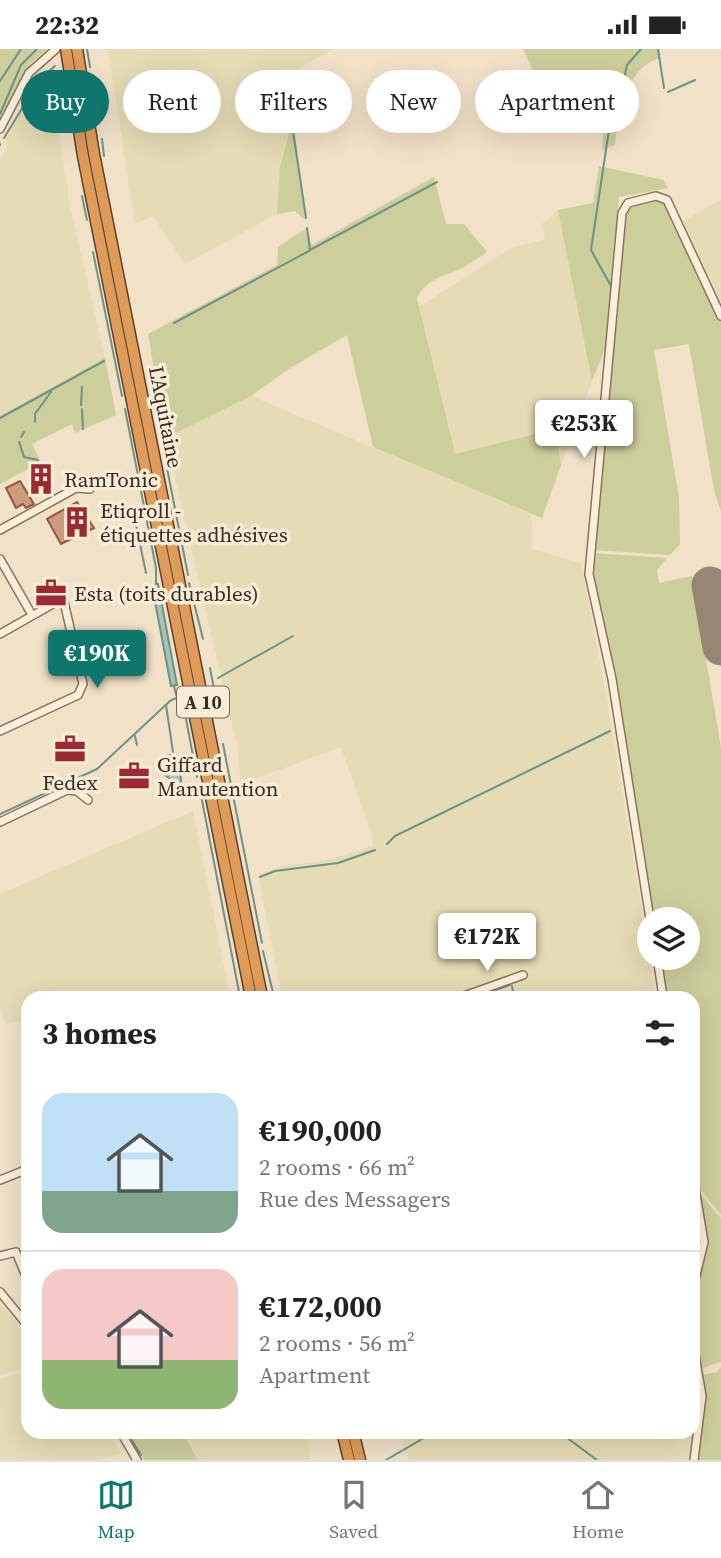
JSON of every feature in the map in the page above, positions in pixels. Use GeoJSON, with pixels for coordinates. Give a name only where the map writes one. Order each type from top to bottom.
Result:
{"type":"FeatureCollection","features":[{"type":"Feature","properties":{"kind":"highway","name":"L'Aquitaine"},"geometry":{"type":"LineString","coordinates":[[66,49],[81,146],[250,991]]}},
{"type":"Feature","properties":{"kind":"highway","name":"L'Aquitaine"},"geometry":{"type":"LineString","coordinates":[[77,49],[94,154],[261,991]]}},
{"type":"Feature","properties":{"kind":"highway"},"geometry":{"type":"LineString","coordinates":[[344,1439],[349,1460]]}},
{"type":"Feature","properties":{"kind":"highway"},"geometry":{"type":"LineString","coordinates":[[356,1439],[360,1460]]}},
{"type":"Feature","properties":{"kind":"street"},"geometry":{"type":"LineString","coordinates":[[0,129],[29,73],[54,50]]}},
{"type":"Feature","properties":{"kind":"street"},"geometry":{"type":"LineString","coordinates":[[648,907],[617,705],[589,574],[622,213],[628,202],[656,196],[667,200],[721,316]]}},
{"type":"Feature","properties":{"kind":"street"},"geometry":{"type":"LineString","coordinates":[[0,530],[76,488],[90,489]]}},
{"type":"Feature","properties":{"kind":"street"},"geometry":{"type":"LineString","coordinates":[[0,559],[32,615]]}},
{"type":"Feature","properties":{"kind":"street"},"geometry":{"type":"LineString","coordinates":[[0,634],[60,600],[68,610],[83,689],[78,695],[0,731]]}},
{"type":"Feature","properties":{"kind":"street"},"geometry":{"type":"LineString","coordinates":[[0,822],[67,790],[77,791],[88,800]]}},
{"type":"Feature","properties":{"kind":"street"},"geometry":{"type":"LineString","coordinates":[[659,970],[662,991]]}},
{"type":"Feature","properties":{"kind":"street"},"geometry":{"type":"LineString","coordinates":[[478,991],[523,975]]}},
{"type":"Feature","properties":{"kind":"street"},"geometry":{"type":"LineString","coordinates":[[0,1179],[21,1172]]}},
{"type":"Feature","properties":{"kind":"street"},"geometry":{"type":"LineString","coordinates":[[700,1218],[704,1242],[700,1259]]}},
{"type":"Feature","properties":{"kind":"street"},"geometry":{"type":"LineString","coordinates":[[0,1256],[16,1252],[21,1263]]}},
{"type":"Feature","properties":{"kind":"street"},"geometry":{"type":"LineString","coordinates":[[0,1292],[21,1318]]}},
{"type":"Feature","properties":{"kind":"street"},"geometry":{"type":"LineString","coordinates":[[700,1384],[700,1412]]}},
{"type":"Feature","properties":{"kind":"street"},"geometry":{"type":"LineString","coordinates":[[125,1439],[137,1460]]}},
{"type":"Feature","properties":{"kind":"street"},"geometry":{"type":"LineString","coordinates":[[694,1460],[697,1439]]}},
{"type":"Feature","properties":{"kind":"shaded area"},"geometry":{"type":"Polygon","coordinates":[[[108,49],[334,49],[295,70],[235,70],[235,133],[289,133],[280,167],[277,214],[185,264],[153,216],[135,224],[108,49]]]}},
{"type":"Feature","properties":{"kind":"shaded area"},"geometry":{"type":"Polygon","coordinates":[[[21,110],[21,133],[59,133],[70,206],[105,358],[0,416],[0,160],[6,150],[6,138],[21,110]]]}},
{"type":"Feature","properties":{"kind":"shaded area"},"geometry":{"type":"Polygon","coordinates":[[[721,200],[721,302],[683,221],[721,200]]]}},
{"type":"Feature","properties":{"kind":"shaded area"},"geometry":{"type":"Polygon","coordinates":[[[558,210],[592,381],[561,465],[554,429],[455,455],[417,308],[513,247],[545,240],[542,224],[558,210]]]}},
{"type":"Feature","properties":{"kind":"shaded area"},"geometry":{"type":"Polygon","coordinates":[[[251,396],[531,514],[532,549],[581,563],[641,907],[637,907],[637,970],[652,970],[655,991],[281,991],[258,875],[281,866],[324,861],[373,846],[372,835],[341,747],[241,784],[237,745],[166,438],[251,396]]]}},
{"type":"Feature","properties":{"kind":"shaded area"},"geometry":{"type":"Polygon","coordinates":[[[193,811],[229,991],[21,991],[21,1029],[19,1021],[5,1024],[0,1005],[0,894],[193,811]]]}},
{"type":"Feature","properties":{"kind":"shaded area"},"geometry":{"type":"Polygon","coordinates":[[[0,1304],[21,1327],[21,1369],[0,1375],[0,1304]]]}},
{"type":"Feature","properties":{"kind":"shaded area"},"geometry":{"type":"Polygon","coordinates":[[[21,1373],[21,1439],[113,1439],[122,1454],[96,1460],[0,1460],[0,1379],[21,1373]]]}},
{"type":"Feature","properties":{"kind":"shaded area"},"geometry":{"type":"Polygon","coordinates":[[[186,1439],[308,1439],[310,1460],[198,1460],[186,1439]]]}},
{"type":"Feature","properties":{"kind":"shaded area"},"geometry":{"type":"Polygon","coordinates":[[[400,1439],[693,1439],[690,1460],[410,1460],[400,1439]]]}},
{"type":"Feature","properties":{"kind":"green space"},"geometry":{"type":"Polygon","coordinates":[[[0,49],[48,49],[27,70],[21,70],[21,80],[0,118],[0,49]]]}},
{"type":"Feature","properties":{"kind":"green space"},"geometry":{"type":"Polygon","coordinates":[[[523,49],[659,49],[660,58],[639,71],[533,70],[523,49]]]}},
{"type":"Feature","properties":{"kind":"green space"},"geometry":{"type":"Polygon","coordinates":[[[289,133],[295,133],[304,219],[295,211],[277,214],[280,167],[289,133]]]}},
{"type":"Feature","properties":{"kind":"green space"},"geometry":{"type":"Polygon","coordinates":[[[603,133],[617,133],[615,145],[602,150],[603,133]]]}},
{"type":"Feature","properties":{"kind":"green space"},"geometry":{"type":"Polygon","coordinates":[[[599,166],[663,180],[668,188],[619,197],[605,349],[592,381],[558,210],[593,203],[599,166]]]}},
{"type":"Feature","properties":{"kind":"green space"},"geometry":{"type":"Polygon","coordinates":[[[434,177],[446,224],[464,224],[487,252],[429,283],[417,298],[455,454],[555,429],[561,465],[542,518],[373,447],[347,335],[290,368],[251,396],[166,438],[148,334],[277,265],[278,247],[307,228],[312,245],[434,177]]]}},
{"type":"Feature","properties":{"kind":"green space"},"geometry":{"type":"Polygon","coordinates":[[[655,198],[663,200],[721,316],[721,511],[714,490],[689,344],[654,350],[679,497],[680,544],[670,555],[592,550],[624,217],[631,205],[655,198]]]}},
{"type":"Feature","properties":{"kind":"green space"},"geometry":{"type":"Polygon","coordinates":[[[105,358],[116,415],[75,433],[72,424],[32,444],[41,462],[0,484],[0,416],[105,358]]]}},
{"type":"Feature","properties":{"kind":"green space"},"geometry":{"type":"Polygon","coordinates":[[[592,553],[667,558],[657,570],[659,583],[692,576],[721,748],[721,1215],[700,1189],[700,991],[664,991],[660,970],[700,970],[700,907],[649,907],[613,668],[593,581],[592,553]]]}},
{"type":"Feature","properties":{"kind":"green space"},"geometry":{"type":"Polygon","coordinates":[[[700,1194],[721,1218],[721,1362],[700,1369],[700,1271],[705,1254],[700,1194]]]}},
{"type":"Feature","properties":{"kind":"green space"},"geometry":{"type":"Polygon","coordinates":[[[721,1367],[721,1460],[696,1460],[697,1439],[700,1439],[702,1375],[717,1372],[721,1367]]]}},
{"type":"Feature","properties":{"kind":"green space"},"geometry":{"type":"Polygon","coordinates":[[[130,1439],[186,1439],[198,1460],[144,1460],[130,1439]]]}},
{"type":"Feature","properties":{"kind":"water"},"geometry":{"type":"Polygon","coordinates":[[[156,583],[177,685],[171,686],[153,591],[156,583]]]}},
{"type":"Feature","properties":{"kind":"water"},"geometry":{"type":"Polygon","coordinates":[[[170,755],[179,764],[182,788],[161,772],[162,760],[170,755]]]}},
{"type":"Feature","properties":{"kind":"building"},"geometry":{"type":"Polygon","coordinates":[[[20,481],[34,504],[26,508],[23,504],[16,508],[6,488],[20,481]]]}},
{"type":"Feature","properties":{"kind":"building"},"geometry":{"type":"Polygon","coordinates":[[[77,502],[94,528],[61,544],[47,519],[77,502]]]}},
{"type":"Feature","properties":{"kind":"waterway"},"geometry":{"type":"LineString","coordinates":[[0,81],[21,49]]}},
{"type":"Feature","properties":{"kind":"waterway"},"geometry":{"type":"LineString","coordinates":[[0,114],[21,65],[37,49]]}},
{"type":"Feature","properties":{"kind":"waterway"},"geometry":{"type":"LineString","coordinates":[[87,49],[90,67]]}},
{"type":"Feature","properties":{"kind":"waterway"},"geometry":{"type":"LineString","coordinates":[[626,70],[641,49]]}},
{"type":"Feature","properties":{"kind":"waterway"},"geometry":{"type":"LineString","coordinates":[[658,49],[664,88]]}},
{"type":"Feature","properties":{"kind":"waterway"},"geometry":{"type":"LineString","coordinates":[[4,138],[40,79],[55,66]]}},
{"type":"Feature","properties":{"kind":"waterway"},"geometry":{"type":"LineString","coordinates":[[668,92],[695,80]]}},
{"type":"Feature","properties":{"kind":"waterway"},"geometry":{"type":"LineString","coordinates":[[293,133],[306,218]]}},
{"type":"Feature","properties":{"kind":"waterway"},"geometry":{"type":"LineString","coordinates":[[609,133],[591,250],[611,286]]}},
{"type":"Feature","properties":{"kind":"waterway"},"geometry":{"type":"LineString","coordinates":[[102,139],[104,156]]}},
{"type":"Feature","properties":{"kind":"waterway"},"geometry":{"type":"LineString","coordinates":[[307,228],[310,250],[437,182]]}},
{"type":"Feature","properties":{"kind":"waterway"},"geometry":{"type":"LineString","coordinates":[[82,196],[87,220]]}},
{"type":"Feature","properties":{"kind":"waterway"},"geometry":{"type":"LineString","coordinates":[[174,323],[309,251]]}},
{"type":"Feature","properties":{"kind":"waterway"},"geometry":{"type":"LineString","coordinates":[[93,252],[122,396]]}},
{"type":"Feature","properties":{"kind":"waterway"},"geometry":{"type":"LineString","coordinates":[[0,418],[104,361]]}},
{"type":"Feature","properties":{"kind":"waterway"},"geometry":{"type":"LineString","coordinates":[[81,405],[82,387]]}},
{"type":"Feature","properties":{"kind":"waterway"},"geometry":{"type":"LineString","coordinates":[[35,422],[35,414],[51,392]]}},
{"type":"Feature","properties":{"kind":"waterway"},"geometry":{"type":"LineString","coordinates":[[82,409],[83,429]]}},
{"type":"Feature","properties":{"kind":"waterway"},"geometry":{"type":"LineString","coordinates":[[125,409],[156,568],[156,583]]}},
{"type":"Feature","properties":{"kind":"waterway"},"geometry":{"type":"LineString","coordinates":[[157,417],[188,575]]}},
{"type":"Feature","properties":{"kind":"waterway"},"geometry":{"type":"LineString","coordinates":[[21,437],[24,432]]}},
{"type":"Feature","properties":{"kind":"waterway"},"geometry":{"type":"LineString","coordinates":[[19,442],[24,457],[38,460]]}},
{"type":"Feature","properties":{"kind":"waterway"},"geometry":{"type":"LineString","coordinates":[[133,510],[146,573]]}},
{"type":"Feature","properties":{"kind":"waterway"},"geometry":{"type":"LineString","coordinates":[[189,583],[203,639]]}},
{"type":"Feature","properties":{"kind":"waterway"},"geometry":{"type":"LineString","coordinates":[[218,678],[293,636]]}},
{"type":"Feature","properties":{"kind":"waterway"},"geometry":{"type":"LineString","coordinates":[[210,668],[219,715]]}},
{"type":"Feature","properties":{"kind":"waterway"},"geometry":{"type":"LineString","coordinates":[[174,686],[176,695]]}},
{"type":"Feature","properties":{"kind":"waterway"},"geometry":{"type":"LineString","coordinates":[[0,814],[97,769],[170,701],[180,696]]}},
{"type":"Feature","properties":{"kind":"waterway"},"geometry":{"type":"LineString","coordinates":[[166,705],[173,752]]}},
{"type":"Feature","properties":{"kind":"waterway"},"geometry":{"type":"LineString","coordinates":[[186,719],[197,777]]}},
{"type":"Feature","properties":{"kind":"waterway"},"geometry":{"type":"LineString","coordinates":[[387,844],[395,836],[610,731]]}},
{"type":"Feature","properties":{"kind":"waterway"},"geometry":{"type":"LineString","coordinates":[[135,736],[137,745]]}},
{"type":"Feature","properties":{"kind":"waterway"},"geometry":{"type":"LineString","coordinates":[[223,744],[262,943]]}},
{"type":"Feature","properties":{"kind":"waterway"},"geometry":{"type":"LineString","coordinates":[[181,774],[185,773]]}},
{"type":"Feature","properties":{"kind":"waterway"},"geometry":{"type":"LineString","coordinates":[[201,795],[239,991]]}},
{"type":"Feature","properties":{"kind":"waterway"},"geometry":{"type":"LineString","coordinates":[[260,877],[275,871],[338,863],[375,850]]}},
{"type":"Feature","properties":{"kind":"waterway"},"geometry":{"type":"LineString","coordinates":[[263,951],[273,991]]}},
{"type":"Feature","properties":{"kind":"waterway"},"geometry":{"type":"LineString","coordinates":[[493,991],[510,985]]}},
{"type":"Feature","properties":{"kind":"waterway"},"geometry":{"type":"LineString","coordinates":[[512,986],[513,991]]}},
{"type":"Feature","properties":{"kind":"waterway"},"geometry":{"type":"LineString","coordinates":[[131,1439],[141,1455]]}},
{"type":"Feature","properties":{"kind":"waterway"},"geometry":{"type":"LineString","coordinates":[[386,1460],[422,1439]]}},
{"type":"Feature","properties":{"kind":"waterway"},"geometry":{"type":"LineString","coordinates":[[569,1439],[597,1460]]}},
{"type":"Feature","properties":{"kind":"taxiway"},"geometry":{"type":"LineString","coordinates":[[719,637],[721,629]]}},
{"type":"Feature","properties":{"kind":"runway"},"geometry":{"type":"LineString","coordinates":[[710,585],[721,647]]}},
{"type":"Feature","properties":{"kind":"place","name":"RamTonic"},"geometry":{"type":"Point","coordinates":[41,479]}},
{"type":"Feature","properties":{"kind":"place","name":"Etiqroll - étiquettes adhésives"},"geometry":{"type":"Point","coordinates":[77,522]}},
{"type":"Feature","properties":{"kind":"place","name":"Esta (toits durables)"},"geometry":{"type":"Point","coordinates":[51,593]}},
{"type":"Feature","properties":{"kind":"place","name":"Fedex"},"geometry":{"type":"Point","coordinates":[70,749]}},
{"type":"Feature","properties":{"kind":"place","name":"Giffard Manutention"},"geometry":{"type":"Point","coordinates":[134,776]}}]}
